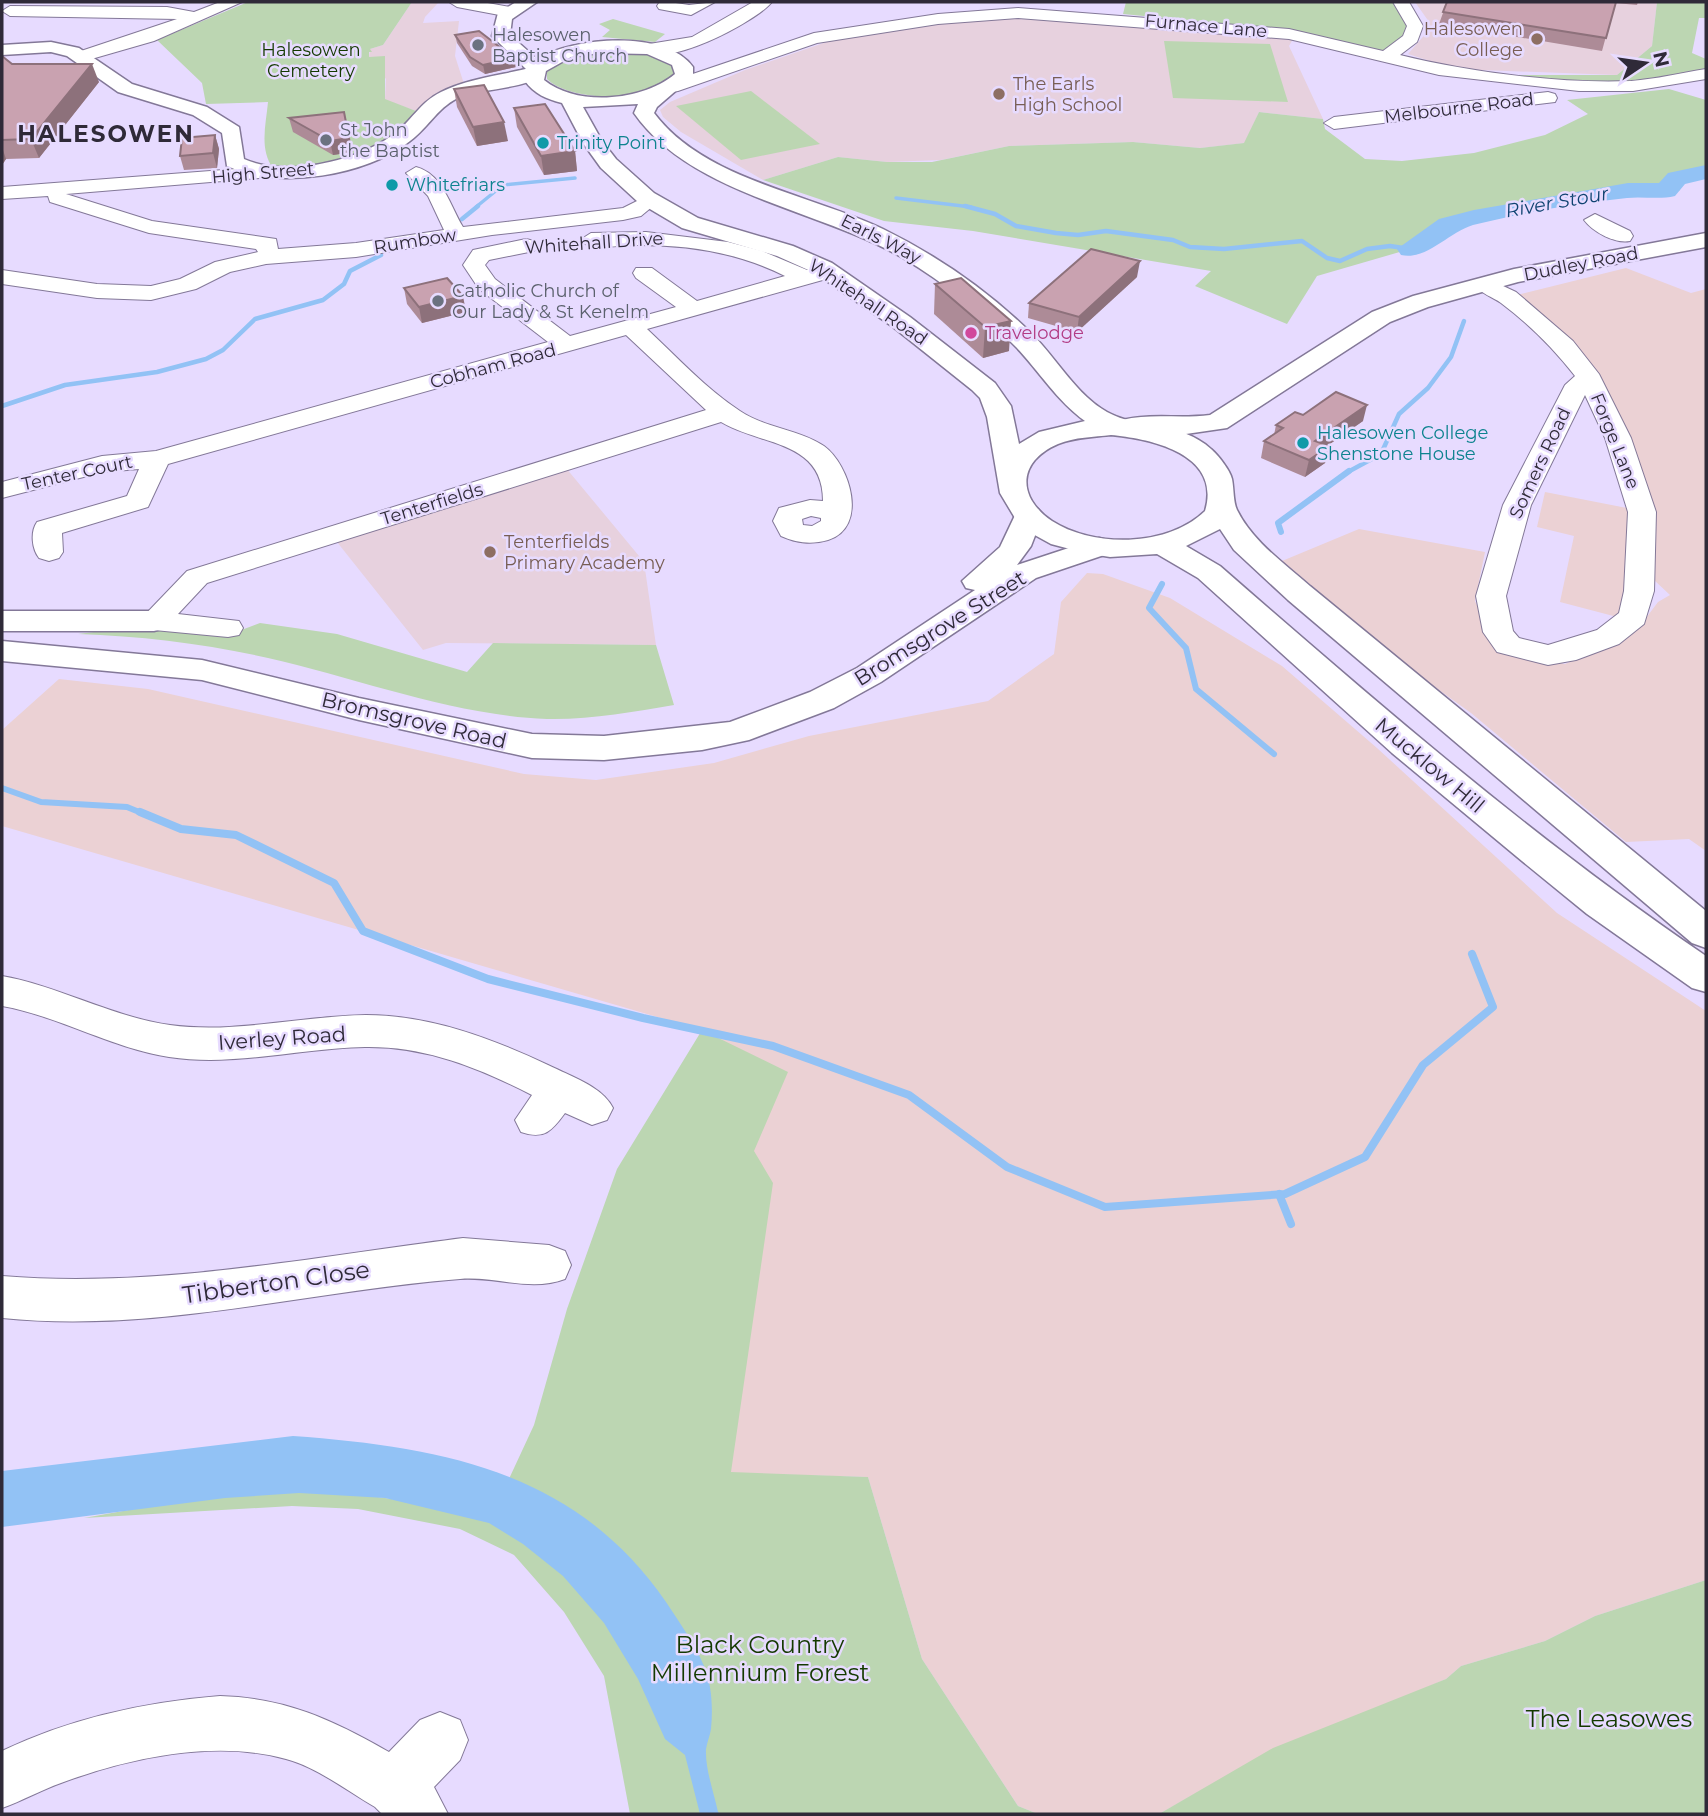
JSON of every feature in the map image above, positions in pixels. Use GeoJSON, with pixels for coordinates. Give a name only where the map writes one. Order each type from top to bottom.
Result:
{"type":"FeatureCollection","features":[{"type":"Feature","properties":{"kind":"main road"},"geometry":{"type":"LineString","coordinates":[[515,50],[550,54],[616,47],[649,49],[681,54],[685,73],[670,88],[621,100],[570,99],[538,78],[501,36],[502,22],[510,12],[528,2]]}},
{"type":"Feature","properties":{"kind":"main road"},"geometry":{"type":"LineString","coordinates":[[2,50],[59,48],[81,57],[90,67],[125,88],[200,111],[222,122],[232,131],[234,162],[242,168],[264,173]]}},
{"type":"Feature","properties":{"kind":"main road"},"geometry":{"type":"LineString","coordinates":[[538,78],[551,59],[573,51]]}},
{"type":"Feature","properties":{"kind":"main road","name":"High Street"},"geometry":{"type":"LineString","coordinates":[[264,173],[343,164],[367,157],[403,138],[426,107],[461,90],[538,78]]}},
{"type":"Feature","properties":{"kind":"main road","name":"Earls Way"},"geometry":{"type":"LineString","coordinates":[[670,88],[649,104],[645,113],[654,126],[674,143],[718,171],[864,228],[936,268],[996,316],[1085,407],[1125,426]]}},
{"type":"Feature","properties":{"kind":"main road","name":"Whitehall Road"},"geometry":{"type":"LineString","coordinates":[[570,99],[577,119],[603,156],[649,201],[674,216],[716,232],[807,259],[817,275],[920,336],[993,397],[1011,481]]}},
{"type":"Feature","properties":{"kind":"main road","name":"Dudley Road"},"geometry":{"type":"LineString","coordinates":[[1457,294],[1633,243],[1706,240]]}},
{"type":"Feature","properties":{"kind":"main road"},"geometry":{"type":"LineString","coordinates":[[1221,508],[1212,521],[1163,545],[1083,545],[1048,530],[1028,515],[1018,502],[1011,481],[1020,458],[1037,443],[1068,433],[1125,426],[1179,427],[1217,422],[1381,317],[1422,301],[1457,294]]}},
{"type":"Feature","properties":{"kind":"main road"},"geometry":{"type":"LineString","coordinates":[[1457,294],[1415,316],[1222,445],[1214,458],[1221,484],[1221,508],[1245,544],[1298,593],[1698,922]]}},
{"type":"Feature","properties":{"kind":"main road"},"geometry":{"type":"LineString","coordinates":[[1125,426],[1182,442],[1206,459],[1217,474]]}},
{"type":"Feature","properties":{"kind":"main road","name":"Bromsgrove Street"},"geometry":{"type":"LineString","coordinates":[[811,695],[848,666],[998,567],[1021,541],[1028,515]]}},
{"type":"Feature","properties":{"kind":"main road","name":"Mucklow Hill"},"geometry":{"type":"LineString","coordinates":[[1163,545],[1209,572],[1404,745],[1535,852],[1601,904],[1706,977]]}},
{"type":"Feature","properties":{"kind":"main road","name":"Bromsgrove Street"},"geometry":{"type":"LineString","coordinates":[[811,695],[869,675],[1025,572],[1099,547]]}},
{"type":"Feature","properties":{"kind":"main road"},"geometry":{"type":"LineString","coordinates":[[2,621],[154,621]]}},
{"type":"Feature","properties":{"kind":"main road","name":"Bromsgrove Road"},"geometry":{"type":"LineString","coordinates":[[2,635],[129,645],[270,666],[369,694],[526,726],[596,730],[667,726],[811,695]]}},
{"type":"Feature","properties":{"kind":"main road","name":"Bromsgrove Road"},"geometry":{"type":"LineString","coordinates":[[2,651],[202,670],[359,709],[532,746],[604,748],[702,739],[737,732],[811,695]]}},
{"type":"Feature","properties":{"kind":"street"},"geometry":{"type":"LineString","coordinates":[[81,57],[197,18],[234,2]]}},
{"type":"Feature","properties":{"kind":"street"},"geometry":{"type":"LineString","coordinates":[[457,2],[510,12]]}},
{"type":"Feature","properties":{"kind":"street"},"geometry":{"type":"LineString","coordinates":[[665,6],[691,10],[707,2]]}},
{"type":"Feature","properties":{"kind":"street"},"geometry":{"type":"LineString","coordinates":[[681,54],[724,31],[760,2]]}},
{"type":"Feature","properties":{"kind":"street"},"geometry":{"type":"LineString","coordinates":[[1054,14],[1070,2]]}},
{"type":"Feature","properties":{"kind":"street"},"geometry":{"type":"LineString","coordinates":[[1386,58],[1411,38],[1415,26],[1401,2]]}},
{"type":"Feature","properties":{"kind":"street"},"geometry":{"type":"LineString","coordinates":[[10,11],[34,15],[167,12],[197,18]]}},
{"type":"Feature","properties":{"kind":"street","name":"Furnace Lane"},"geometry":{"type":"LineString","coordinates":[[670,88],[814,38],[862,29],[986,14],[1054,14],[1289,34],[1386,58],[1467,74],[1579,86]]}},
{"type":"Feature","properties":{"kind":"street"},"geometry":{"type":"LineString","coordinates":[[59,48],[127,43]]}},
{"type":"Feature","properties":{"kind":"street","name":"Furnace Lane"},"geometry":{"type":"LineString","coordinates":[[681,54],[711,64],[749,60]]}},
{"type":"Feature","properties":{"kind":"street"},"geometry":{"type":"LineString","coordinates":[[1579,86],[1633,86],[1706,74]]}},
{"type":"Feature","properties":{"kind":"street","name":"Melbourne Road"},"geometry":{"type":"LineString","coordinates":[[1334,123],[1567,95],[1577,91],[1579,86]]}},
{"type":"Feature","properties":{"kind":"street","name":"High Street"},"geometry":{"type":"LineString","coordinates":[[2,193],[53,195],[264,173]]}},
{"type":"Feature","properties":{"kind":"street"},"geometry":{"type":"LineString","coordinates":[[415,173],[438,194],[443,211],[457,234]]}},
{"type":"Feature","properties":{"kind":"street"},"geometry":{"type":"LineString","coordinates":[[11,212],[53,195],[149,228],[268,244],[266,257]]}},
{"type":"Feature","properties":{"kind":"street","name":"Rumbow"},"geometry":{"type":"LineString","coordinates":[[12,279],[97,291],[151,293],[188,284],[223,267],[266,257],[367,249],[457,234],[634,212],[649,201]]}},
{"type":"Feature","properties":{"kind":"street"},"geometry":{"type":"LineString","coordinates":[[1586,215],[1633,243]]}},
{"type":"Feature","properties":{"kind":"street","name":"Rumbow"},"geometry":{"type":"LineString","coordinates":[[565,221],[640,224],[716,232]]}},
{"type":"Feature","properties":{"kind":"street","name":"Whitehall Drive"},"geometry":{"type":"LineString","coordinates":[[568,346],[515,307],[476,271],[474,260],[502,250],[651,236],[676,238],[752,255],[817,275]]}},
{"type":"Feature","properties":{"kind":"street"},"geometry":{"type":"LineString","coordinates":[[644,273],[695,310]]}},
{"type":"Feature","properties":{"kind":"street","name":"Cobham Road"},"geometry":{"type":"LineString","coordinates":[[157,459],[249,431],[568,346],[817,275]]}},
{"type":"Feature","properties":{"kind":"street","name":"Forge Lane"},"geometry":{"type":"LineString","coordinates":[[1486,285],[1508,297],[1564,346],[1590,379],[1618,438],[1642,512],[1639,592],[1633,617],[1608,637],[1565,653],[1548,655],[1508,645],[1498,632]]}},
{"type":"Feature","properties":{"kind":"street"},"geometry":{"type":"LineString","coordinates":[[632,328],[725,412],[744,425],[785,436],[822,458],[837,485],[833,511]]}},
{"type":"Feature","properties":{"kind":"street","name":"Somers Road"},"geometry":{"type":"LineString","coordinates":[[1498,632],[1491,596],[1517,505],[1577,385],[1590,379]]}},
{"type":"Feature","properties":{"kind":"street","name":"Tenterfields"},"geometry":{"type":"LineString","coordinates":[[154,621],[197,577],[725,412]]}},
{"type":"Feature","properties":{"kind":"street","name":"Tenter Court"},"geometry":{"type":"LineString","coordinates":[[2,490],[102,464],[157,459],[138,501],[47,528],[49,552]]}},
{"type":"Feature","properties":{"kind":"street"},"geometry":{"type":"LineString","coordinates":[[154,621],[228,628]]}},
{"type":"Feature","properties":{"kind":"street","name":"Iverley Road"},"geometry":{"type":"LineString","coordinates":[[2,991],[122,1030],[171,1041],[223,1044],[311,1035],[394,1032],[453,1045],[563,1106]]}},
{"type":"Feature","properties":{"kind":"street","name":"Tibberton Close"},"geometry":{"type":"LineString","coordinates":[[2,1297],[58,1302],[168,1296],[463,1258],[549,1265]]}},
{"type":"Feature","properties":{"kind":"street"},"geometry":{"type":"LineString","coordinates":[[2,1780],[62,1754],[124,1737],[229,1723],[284,1731],[325,1747],[408,1801],[440,1740]]}},
{"type":"Feature","properties":{"kind":"shaded area"},"geometry":{"type":"Polygon","coordinates":[[[412,2],[438,3],[423,23],[459,21],[455,56],[464,84],[416,111],[385,100],[386,79],[369,57],[370,49],[383,45],[412,2]]]}},
{"type":"Feature","properties":{"kind":"shaded area","name":"Halesowen College"},"geometry":{"type":"Polygon","coordinates":[[[1415,2],[1657,2],[1652,46],[1617,75],[1455,69],[1408,54],[1428,31],[1427,19],[1415,2]]]}},
{"type":"Feature","properties":{"kind":"shaded area","name":"The Earls High School"},"geometry":{"type":"Polygon","coordinates":[[[1006,18],[1055,19],[1293,39],[1289,46],[1323,119],[1259,112],[1245,143],[1200,148],[1133,142],[1009,146],[941,160],[887,162],[838,157],[763,180],[681,132],[663,117],[660,110],[670,102],[745,70],[838,38],[939,22],[1006,18]]]}},
{"type":"Feature","properties":{"kind":"shaded area"},"geometry":{"type":"Polygon","coordinates":[[[1626,268],[1691,293],[1706,289],[1706,851],[1689,839],[1626,842],[1471,713],[1414,672],[1282,561],[1359,529],[1485,552],[1475,601],[1493,641],[1509,653],[1565,664],[1621,639],[1646,618],[1658,602],[1670,595],[1654,580],[1638,462],[1517,295],[1626,268]]]}},
{"type":"Feature","properties":{"kind":"shaded area","name":"Tenterfields Primary Academy"},"geometry":{"type":"Polygon","coordinates":[[[566,468],[644,562],[656,645],[446,643],[423,650],[337,542],[566,468]]]}},
{"type":"Feature","properties":{"kind":"shaded area"},"geometry":{"type":"Polygon","coordinates":[[[1545,492],[1632,509],[1632,578],[1621,618],[1560,602],[1574,536],[1537,527],[1545,492]]]}},
{"type":"Feature","properties":{"kind":"shaded area"},"geometry":{"type":"Polygon","coordinates":[[[1087,573],[1103,574],[1170,598],[1282,666],[1377,748],[1557,913],[1706,1011],[1706,1580],[1595,1616],[1545,1641],[1461,1666],[1446,1679],[1232,1773],[1159,1814],[1038,1814],[1018,1806],[922,1659],[868,1477],[731,1473],[718,1150],[702,1030],[2,826],[2,730],[59,679],[148,689],[524,774],[596,780],[714,763],[809,736],[988,701],[1054,654],[1061,602],[1087,573]]]}},
{"type":"Feature","properties":{"kind":"green space","name":"Halesowen Cemetery"},"geometry":{"type":"Polygon","coordinates":[[[248,2],[412,2],[383,45],[370,49],[372,52],[369,52],[369,57],[385,56],[385,99],[416,111],[399,133],[386,143],[356,156],[323,164],[273,168],[265,145],[268,102],[206,104],[202,83],[157,40],[248,2]]]}},
{"type":"Feature","properties":{"kind":"green space"},"geometry":{"type":"Polygon","coordinates":[[[1126,2],[1395,2],[1408,25],[1406,38],[1390,50],[1381,51],[1277,29],[1123,14],[1126,2]]]}},
{"type":"Feature","properties":{"kind":"green space"},"geometry":{"type":"Polygon","coordinates":[[[1657,2],[1706,2],[1706,18],[1699,18],[1692,53],[1706,59],[1706,68],[1654,79],[1605,82],[1503,75],[1617,75],[1652,46],[1657,2]]]}},
{"type":"Feature","properties":{"kind":"green space"},"geometry":{"type":"Polygon","coordinates":[[[613,19],[665,34],[655,42],[602,37],[610,30],[599,24],[613,19]]]}},
{"type":"Feature","properties":{"kind":"green space"},"geometry":{"type":"Polygon","coordinates":[[[1164,41],[1270,44],[1288,102],[1173,98],[1164,41]]]}},
{"type":"Feature","properties":{"kind":"green space"},"geometry":{"type":"Polygon","coordinates":[[[587,53],[648,53],[673,63],[677,70],[668,81],[654,90],[615,97],[575,93],[547,79],[547,72],[555,64],[587,53]]]}},
{"type":"Feature","properties":{"kind":"green space"},"geometry":{"type":"Polygon","coordinates":[[[1669,89],[1706,100],[1706,172],[1678,178],[1683,184],[1679,191],[1629,193],[1483,215],[1448,224],[1410,249],[1317,276],[1287,324],[1195,286],[1211,271],[973,231],[884,221],[763,180],[838,157],[887,162],[932,162],[1009,146],[1133,142],[1200,148],[1244,143],[1259,112],[1323,119],[1325,129],[1365,159],[1402,161],[1474,153],[1545,135],[1588,114],[1567,100],[1669,89]]]}},
{"type":"Feature","properties":{"kind":"green space"},"geometry":{"type":"Polygon","coordinates":[[[751,91],[820,144],[741,160],[676,106],[751,91]]]}},
{"type":"Feature","properties":{"kind":"green space"},"geometry":{"type":"Polygon","coordinates":[[[260,623],[337,634],[467,672],[493,643],[656,645],[674,705],[579,718],[512,716],[406,695],[245,653],[174,642],[78,634],[126,628],[231,634],[260,623]]]}},
{"type":"Feature","properties":{"kind":"green space","name":"Black Country Millennium Forest"},"geometry":{"type":"Polygon","coordinates":[[[702,1030],[788,1072],[754,1151],[773,1183],[731,1472],[868,1477],[922,1659],[1018,1806],[1038,1814],[630,1814],[604,1676],[564,1612],[514,1555],[460,1529],[358,1509],[292,1506],[84,1518],[234,1495],[311,1492],[398,1500],[489,1522],[534,1425],[567,1309],[617,1169],[702,1030]]]}},
{"type":"Feature","properties":{"kind":"green space","name":"The Leasowes"},"geometry":{"type":"Polygon","coordinates":[[[1706,1580],[1706,1814],[1159,1814],[1273,1748],[1446,1679],[1461,1666],[1545,1641],[1595,1616],[1706,1580]]]}},
{"type":"Feature","properties":{"kind":"water"},"geometry":{"type":"Polygon","coordinates":[[[293,1436],[401,1448],[453,1459],[502,1474],[548,1495],[591,1522],[630,1558],[666,1602],[707,1673],[712,1705],[711,1729],[706,1749],[707,1765],[718,1812],[721,1814],[700,1814],[685,1755],[665,1739],[638,1679],[604,1623],[563,1576],[523,1544],[489,1523],[385,1498],[299,1493],[225,1498],[2,1527],[2,1471],[293,1436]]]}},
{"type":"Feature","properties":{"kind":"building"},"geometry":{"type":"Polygon","coordinates":[[[1447,2],[1616,2],[1606,38],[1443,12],[1447,2]]]}},
{"type":"Feature","properties":{"kind":"building"},"geometry":{"type":"Polygon","coordinates":[[[479,31],[514,58],[483,65],[470,57],[455,35],[479,31]]]}},
{"type":"Feature","properties":{"kind":"building"},"geometry":{"type":"Polygon","coordinates":[[[2,56],[12,64],[92,64],[31,139],[2,140],[2,56]]]}},
{"type":"Feature","properties":{"kind":"building"},"geometry":{"type":"Polygon","coordinates":[[[484,85],[504,122],[473,127],[454,89],[484,85]]]}},
{"type":"Feature","properties":{"kind":"building"},"geometry":{"type":"Polygon","coordinates":[[[545,104],[575,151],[541,156],[514,108],[545,104]]]}},
{"type":"Feature","properties":{"kind":"building"},"geometry":{"type":"Polygon","coordinates":[[[344,112],[349,138],[330,141],[289,118],[344,112]]]}},
{"type":"Feature","properties":{"kind":"building"},"geometry":{"type":"Polygon","coordinates":[[[215,135],[213,153],[180,156],[182,138],[215,135]]]}},
{"type":"Feature","properties":{"kind":"building"},"geometry":{"type":"Polygon","coordinates":[[[1091,249],[1140,261],[1079,317],[1029,303],[1091,249]]]}},
{"type":"Feature","properties":{"kind":"building"},"geometry":{"type":"Polygon","coordinates":[[[447,278],[463,296],[419,307],[404,288],[447,278]]]}},
{"type":"Feature","properties":{"kind":"building"},"geometry":{"type":"Polygon","coordinates":[[[961,278],[1011,321],[985,327],[935,284],[961,278]]]}},
{"type":"Feature","properties":{"kind":"building"},"geometry":{"type":"Polygon","coordinates":[[[1336,392],[1367,405],[1315,441],[1329,446],[1309,460],[1264,441],[1283,428],[1276,425],[1295,412],[1303,415],[1336,392]]]}},
{"type":"Feature","properties":{"kind":"waterway","name":"River Stour"},"geometry":{"type":"LineString","coordinates":[[1410,249],[1448,224],[1483,215],[1628,190],[1666,191],[1677,178],[1706,172]]}},
{"type":"Feature","properties":{"kind":"waterway"},"geometry":{"type":"LineString","coordinates":[[476,207],[503,185],[575,178]]}},
{"type":"Feature","properties":{"kind":"waterway"},"geometry":{"type":"LineString","coordinates":[[896,198],[967,207]]}},
{"type":"Feature","properties":{"kind":"waterway"},"geometry":{"type":"LineString","coordinates":[[462,219],[478,206]]}},
{"type":"Feature","properties":{"kind":"waterway"},"geometry":{"type":"LineString","coordinates":[[967,207],[971,207]]}},
{"type":"Feature","properties":{"kind":"waterway"},"geometry":{"type":"LineString","coordinates":[[967,207],[995,214],[1016,226],[1078,235],[1106,231],[1173,240],[1190,247],[1224,249],[1302,241],[1327,258],[1340,261],[1367,249],[1390,246],[1410,249]]}},
{"type":"Feature","properties":{"kind":"waterway"},"geometry":{"type":"LineString","coordinates":[[2,406],[65,385],[157,372],[206,359],[223,350],[255,319],[323,300],[344,284],[350,271],[381,255]]}},
{"type":"Feature","properties":{"kind":"waterway"},"geometry":{"type":"LineString","coordinates":[[1347,472],[1381,454],[1399,414],[1428,388],[1451,357],[1464,321]]}},
{"type":"Feature","properties":{"kind":"waterway"},"geometry":{"type":"LineString","coordinates":[[1281,532],[1278,523],[1347,472]]}},
{"type":"Feature","properties":{"kind":"waterway"},"geometry":{"type":"LineString","coordinates":[[1162,584],[1149,608],[1186,648],[1196,689],[1274,754]]}},
{"type":"Feature","properties":{"kind":"waterway"},"geometry":{"type":"LineString","coordinates":[[2,788],[41,802],[127,807],[144,814]]}},
{"type":"Feature","properties":{"kind":"waterway"},"geometry":{"type":"LineString","coordinates":[[140,812],[181,829],[236,835],[334,883],[363,931],[488,979],[643,1018],[773,1046],[909,1095],[1007,1167],[1105,1207],[1279,1194]]}},
{"type":"Feature","properties":{"kind":"waterway"},"geometry":{"type":"LineString","coordinates":[[1279,1194],[1365,1157],[1423,1065],[1493,1007],[1472,954]]}},
{"type":"Feature","properties":{"kind":"waterway"},"geometry":{"type":"LineString","coordinates":[[1279,1194],[1291,1224]]}},
{"type":"Feature","properties":{"kind":"place","name":"Halesowen College"},"geometry":{"type":"Point","coordinates":[1537,39]}},
{"type":"Feature","properties":{"kind":"place","name":"Halesowen Baptist Church"},"geometry":{"type":"Point","coordinates":[478,45]}},
{"type":"Feature","properties":{"kind":"place","name":"The Earls High School"},"geometry":{"type":"Point","coordinates":[999,94]}},
{"type":"Feature","properties":{"kind":"place","name":"St John the Baptist"},"geometry":{"type":"Point","coordinates":[326,140]}},
{"type":"Feature","properties":{"kind":"place","name":"Trinity Point"},"geometry":{"type":"Point","coordinates":[543,143]}},
{"type":"Feature","properties":{"kind":"place","name":"Whitefriars"},"geometry":{"type":"Point","coordinates":[392,185]}},
{"type":"Feature","properties":{"kind":"place","name":"Catholic Church of Our Lady & St Kenelm"},"geometry":{"type":"Point","coordinates":[438,301]}},
{"type":"Feature","properties":{"kind":"place","name":"Travelodge"},"geometry":{"type":"Point","coordinates":[971,333]}},
{"type":"Feature","properties":{"kind":"place","name":"Halesowen College Shenstone House"},"geometry":{"type":"Point","coordinates":[1303,443]}},
{"type":"Feature","properties":{"kind":"place","name":"Tenterfields Primary Academy"},"geometry":{"type":"Point","coordinates":[490,552]}},
{"type":"Feature","properties":{"kind":"district","name":"HALESOWEN"},"geometry":{"type":"Point","coordinates":[106,134]}}]}
